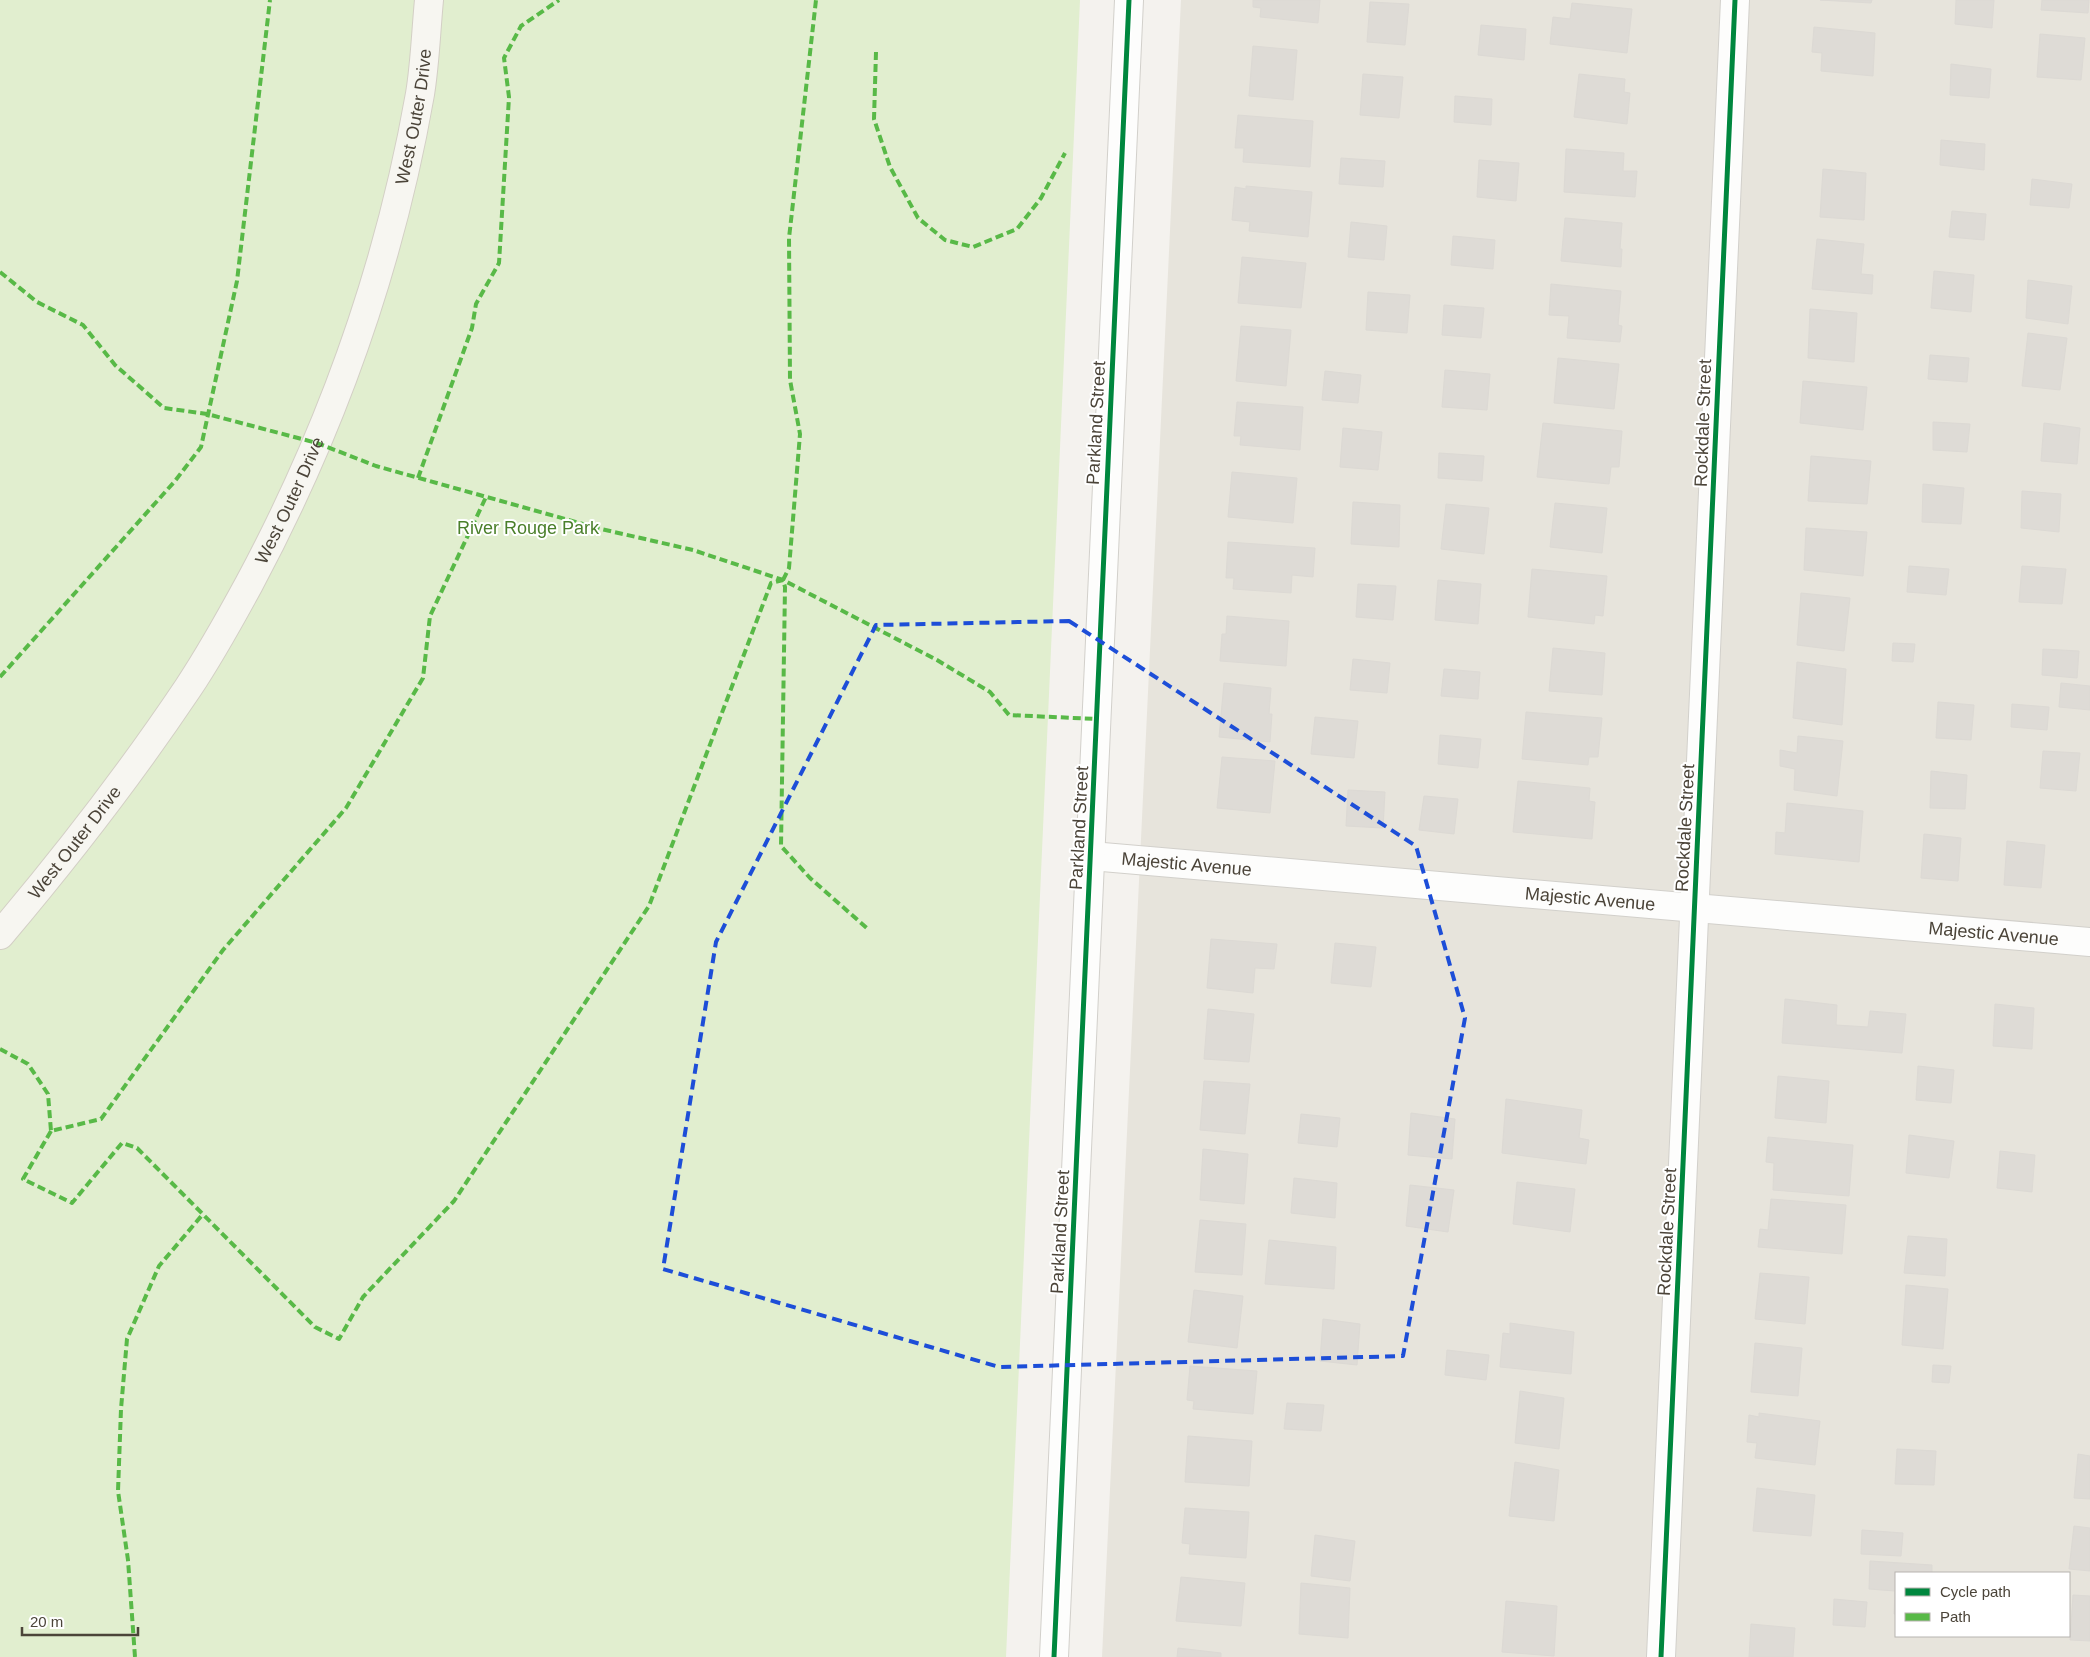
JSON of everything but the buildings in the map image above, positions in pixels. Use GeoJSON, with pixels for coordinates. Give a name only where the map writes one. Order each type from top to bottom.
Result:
{"type":"FeatureCollection","features":[{"type":"Feature","properties":{"kind":"main road","name":"West Outer Drive"},"geometry":{"type":"LineString","coordinates":[[0,935],[119,786],[188,687],[229,620],[279,527],[323,430],[360,330],[396,207],[420,92],[429,0]]}},
{"type":"Feature","properties":{"kind":"street","name":"Parkland Street"},"geometry":{"type":"LineString","coordinates":[[1054,1657],[1129,0]]}},
{"type":"Feature","properties":{"kind":"street","name":"Rockdale Street"},"geometry":{"type":"LineString","coordinates":[[1661,1657],[1696,908],[1735,0]]}},
{"type":"Feature","properties":{"kind":"street","name":"Majestic Avenue"},"geometry":{"type":"LineString","coordinates":[[1091,856],[2090,942]]}},
{"type":"Feature","properties":{"kind":"highlighted area"},"geometry":{"type":"Polygon","coordinates":[[[1069,621],[1416,846],[1465,1018],[1403,1356],[999,1367],[663,1269],[716,942],[876,625],[1069,621]]]}},
{"type":"Feature","properties":{"kind":"shaded area"},"geometry":{"type":"Polygon","coordinates":[[[1181,0],[2090,0],[2090,1657],[1102,1657],[1181,0]]]}},
{"type":"Feature","properties":{"kind":"green space","name":"River Rouge Park"},"geometry":{"type":"Polygon","coordinates":[[[0,0],[1080,0],[1006,1657],[0,1657],[0,0]]]}},
{"type":"Feature","properties":{"kind":"marked path"},"geometry":{"type":"LineString","coordinates":[[0,677],[175,481],[201,447],[237,281],[270,0]]}},
{"type":"Feature","properties":{"kind":"marked path"},"geometry":{"type":"LineString","coordinates":[[418,478],[472,328],[476,304],[499,263],[509,97],[504,58],[521,26],[559,0]]}},
{"type":"Feature","properties":{"kind":"marked path"},"geometry":{"type":"LineString","coordinates":[[783,580],[789,568],[800,434],[790,380],[789,238],[816,0]]}},
{"type":"Feature","properties":{"kind":"marked path"},"geometry":{"type":"LineString","coordinates":[[876,52],[874,119],[890,167],[918,218],[945,240],[973,247],[1017,229],[1041,198],[1065,153]]}},
{"type":"Feature","properties":{"kind":"marked path"},"geometry":{"type":"LineString","coordinates":[[0,272],[37,302],[83,325],[115,365],[164,408],[207,414],[317,443],[376,466],[601,529],[693,550],[783,580],[937,660],[990,692],[1009,715],[1097,719]]}},
{"type":"Feature","properties":{"kind":"marked path"},"geometry":{"type":"LineString","coordinates":[[0,1049],[28,1064],[48,1094],[51,1131],[101,1119],[223,950],[346,808],[423,678],[430,616],[486,497]]}},
{"type":"Feature","properties":{"kind":"marked path"},"geometry":{"type":"LineString","coordinates":[[51,1131],[23,1179],[72,1203],[122,1143],[137,1148],[315,1327],[339,1339],[363,1297],[454,1201],[649,906],[771,583],[783,580],[785,587],[781,846],[810,878],[869,930]]}},
{"type":"Feature","properties":{"kind":"marked path"},"geometry":{"type":"LineString","coordinates":[[135,1657],[128,1560],[118,1491],[121,1409],[127,1339],[159,1266],[203,1214]]}},
{"type":"Feature","properties":{"kind":"cycle path"},"geometry":{"type":"LineString","coordinates":[[1054,1657],[1129,0]]}},
{"type":"Feature","properties":{"kind":"cycle path"},"geometry":{"type":"LineString","coordinates":[[1661,1657],[1735,0]]}}]}
